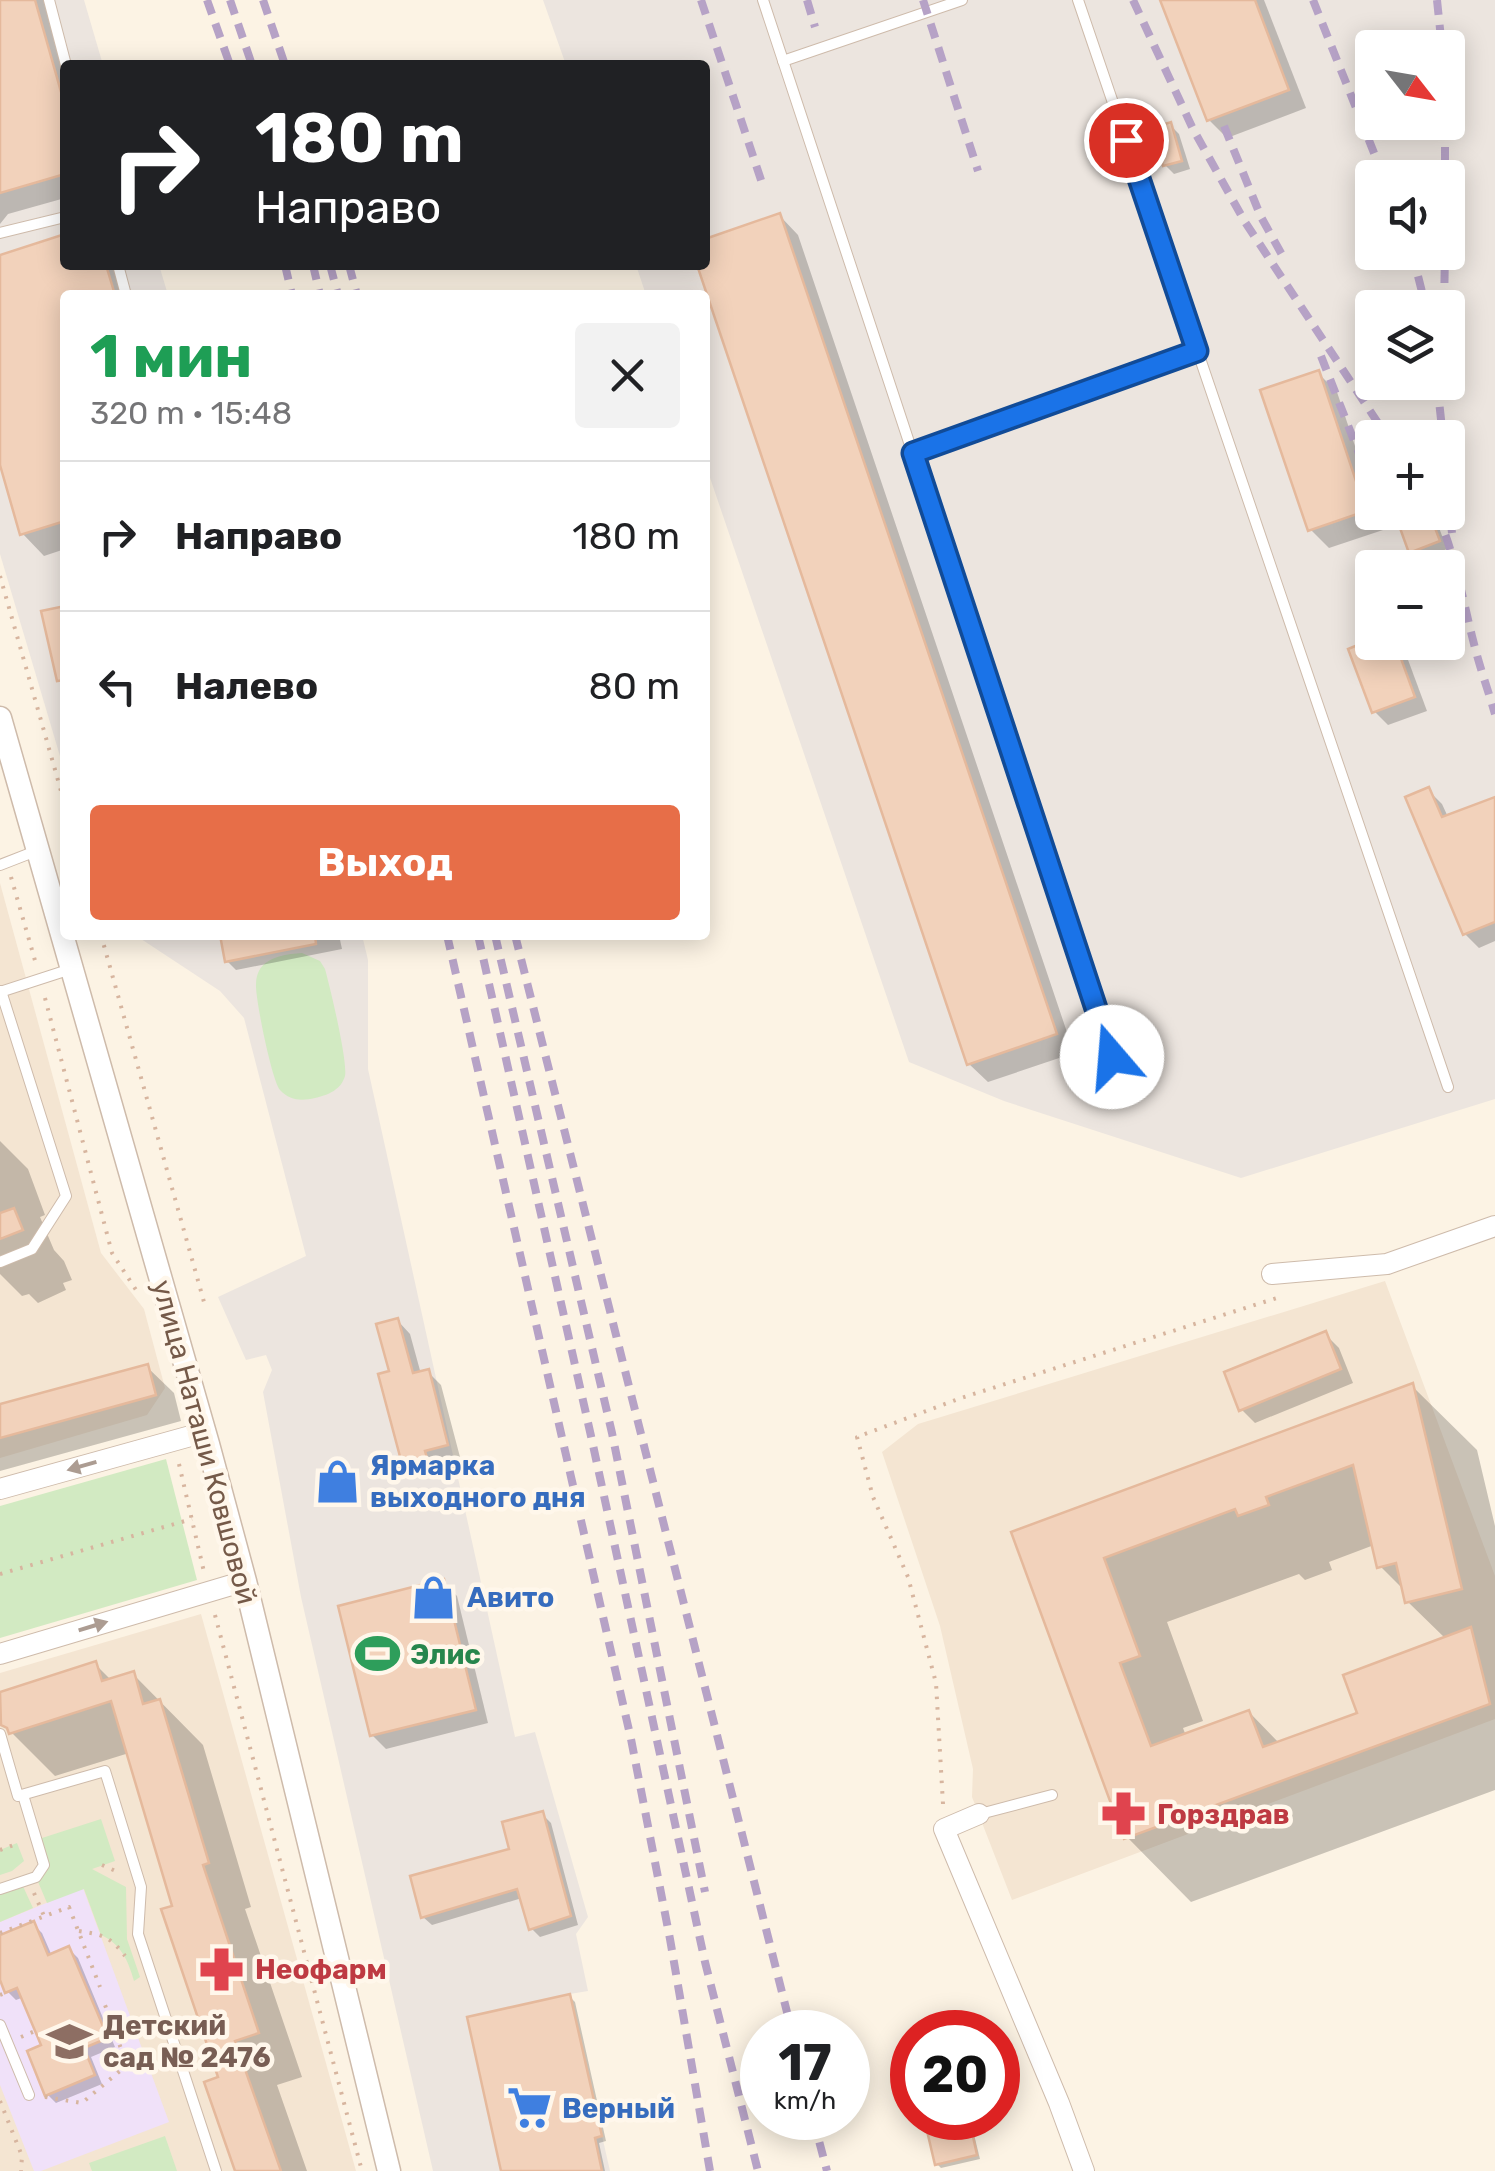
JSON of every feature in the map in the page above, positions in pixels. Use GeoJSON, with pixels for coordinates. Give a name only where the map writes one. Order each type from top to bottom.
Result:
{"type":"FeatureCollection","features":[{"type":"Feature","properties":{"kind":"street","name":"улица Наташи Ковшовой"},"geometry":{"type":"LineString","coordinates":[[0,718],[60,913]]}},
{"type":"Feature","properties":{"kind":"street","name":"улица Наташи Ковшовой"},"geometry":{"type":"LineString","coordinates":[[66,940],[205,1432],[389,2171]]}},
{"type":"Feature","properties":{"kind":"street"},"geometry":{"type":"LineString","coordinates":[[1272,1274],[1387,1264],[1495,1226]]}},
{"type":"Feature","properties":{"kind":"street"},"geometry":{"type":"LineString","coordinates":[[0,1488],[205,1432]]}},
{"type":"Feature","properties":{"kind":"street"},"geometry":{"type":"LineString","coordinates":[[0,1654],[244,1581]]}},
{"type":"Feature","properties":{"kind":"street"},"geometry":{"type":"LineString","coordinates":[[979,1814],[944,1829],[1084,2171]]}},
{"type":"Feature","properties":{"kind":"lane"},"geometry":{"type":"LineString","coordinates":[[49,0],[65,60]]}},
{"type":"Feature","properties":{"kind":"lane"},"geometry":{"type":"LineString","coordinates":[[763,0],[1112,1057]]}},
{"type":"Feature","properties":{"kind":"lane"},"geometry":{"type":"LineString","coordinates":[[784,61],[962,0]]}},
{"type":"Feature","properties":{"kind":"lane"},"geometry":{"type":"LineString","coordinates":[[1078,0],[1448,1087]]}},
{"type":"Feature","properties":{"kind":"lane"},"geometry":{"type":"LineString","coordinates":[[0,233],[60,218]]}},
{"type":"Feature","properties":{"kind":"lane"},"geometry":{"type":"LineString","coordinates":[[913,453],[1197,351]]}},
{"type":"Feature","properties":{"kind":"lane"},"geometry":{"type":"LineString","coordinates":[[3,863],[38,850]]}},
{"type":"Feature","properties":{"kind":"lane"},"geometry":{"type":"LineString","coordinates":[[0,1262],[32,1249],[66,1196],[0,991],[72,968]]}},
{"type":"Feature","properties":{"kind":"lane"},"geometry":{"type":"LineString","coordinates":[[0,1734],[18,1796],[105,1771],[141,1886],[138,1934],[216,2171]]}},
{"type":"Feature","properties":{"kind":"lane"},"geometry":{"type":"LineString","coordinates":[[0,1889],[36,1877],[44,1865],[23,1795]]}},
{"type":"Feature","properties":{"kind":"lane"},"geometry":{"type":"LineString","coordinates":[[979,1814],[1052,1795]]}},
{"type":"Feature","properties":{"kind":"lane"},"geometry":{"type":"LineString","coordinates":[[0,2026],[29,2095]]}},
{"type":"Feature","properties":{"kind":"path"},"geometry":{"type":"LineString","coordinates":[[0,576],[60,787]]}},
{"type":"Feature","properties":{"kind":"path"},"geometry":{"type":"LineString","coordinates":[[3,863],[40,978],[112,1253],[143,1301]]}},
{"type":"Feature","properties":{"kind":"path"},"geometry":{"type":"LineString","coordinates":[[102,940],[204,1302]]}},
{"type":"Feature","properties":{"kind":"path"},"geometry":{"type":"LineString","coordinates":[[944,1829],[936,1683],[908,1577],[872,1497],[857,1437],[961,1398],[1294,1293]]}},
{"type":"Feature","properties":{"kind":"path"},"geometry":{"type":"LineString","coordinates":[[173,1440],[209,1592],[362,2171]]}},
{"type":"Feature","properties":{"kind":"path"},"geometry":{"type":"LineString","coordinates":[[0,1574],[192,1518]]}},
{"type":"Feature","properties":{"kind":"path"},"geometry":{"type":"LineString","coordinates":[[29,1879],[44,1916]]}},
{"type":"Feature","properties":{"kind":"path"},"geometry":{"type":"LineString","coordinates":[[0,1933],[69,1906],[100,1987]]}},
{"type":"Feature","properties":{"kind":"path"},"geometry":{"type":"LineString","coordinates":[[78,1931],[114,1940],[128,1960]]}},
{"type":"Feature","properties":{"kind":"path"},"geometry":{"type":"LineString","coordinates":[[29,2095],[82,2103],[127,2065],[106,2004]]}},
{"type":"Feature","properties":{"kind":"path"},"geometry":{"type":"LineString","coordinates":[[0,2101],[22,2156],[21,2171]]}},
{"type":"Feature","properties":{"kind":"shaded area"},"geometry":{"type":"Polygon","coordinates":[[[0,0],[84,0],[102,60],[60,60],[60,270],[160,270],[166,290],[60,290],[60,756],[0,554],[0,0]]]}},
{"type":"Feature","properties":{"kind":"shaded area"},"geometry":{"type":"Polygon","coordinates":[[[543,0],[1495,0],[1495,1099],[1241,1178],[1004,1101],[909,1062],[710,478],[710,290],[644,290],[638,270],[710,270],[710,60],[564,60],[543,0]]]}},
{"type":"Feature","properties":{"kind":"shaded area"},"geometry":{"type":"Polygon","coordinates":[[[0,883],[101,1253],[144,1309],[165,1388],[147,1415],[0,1458],[0,883]]]}},
{"type":"Feature","properties":{"kind":"shaded area"},"geometry":{"type":"Polygon","coordinates":[[[143,940],[363,940],[368,960],[368,1069],[515,1737],[535,1732],[588,1917],[576,1934],[588,1991],[570,1994],[610,2171],[433,2171],[301,1597],[263,1392],[272,1370],[266,1355],[246,1360],[218,1297],[306,1256],[244,1018],[220,991],[143,940]]]}},
{"type":"Feature","properties":{"kind":"shaded area"},"geometry":{"type":"Polygon","coordinates":[[[1385,1281],[1495,1576],[1495,1719],[1012,1900],[972,1797],[973,1769],[940,1626],[882,1452],[918,1424],[1385,1281]]]}},
{"type":"Feature","properties":{"kind":"shaded area"},"geometry":{"type":"Polygon","coordinates":[[[201,1614],[356,2171],[0,2171],[0,1673],[201,1614]]]}},
{"type":"Feature","properties":{"kind":"shaded area","name":"Детский сад № 2476"},"geometry":{"type":"Polygon","coordinates":[[[83,1888],[169,2122],[34,2171],[0,2085],[0,1922],[83,1888]]]}},
{"type":"Feature","properties":{"kind":"green space"},"geometry":{"type":"Polygon","coordinates":[[[302,953],[320,961],[325,969],[345,1076],[333,1091],[301,1100],[284,1094],[277,1083],[256,984],[259,971],[268,961],[302,953]]]}},
{"type":"Feature","properties":{"kind":"green space"},"geometry":{"type":"Polygon","coordinates":[[[166,1459],[197,1580],[0,1638],[0,1506],[166,1459]]]}},
{"type":"Feature","properties":{"kind":"green space"},"geometry":{"type":"Polygon","coordinates":[[[101,1819],[115,1861],[92,1869],[126,1887],[127,1939],[140,1977],[134,1981],[123,1954],[101,1935],[84,1889],[47,1903],[36,1877],[44,1865],[36,1837],[101,1819]]]}},
{"type":"Feature","properties":{"kind":"green space"},"geometry":{"type":"Polygon","coordinates":[[[17,1843],[24,1861],[0,1875],[0,1850],[17,1843]]]}},
{"type":"Feature","properties":{"kind":"green space"},"geometry":{"type":"Polygon","coordinates":[[[21,1882],[33,1908],[0,1922],[0,1889],[21,1882]]]}},
{"type":"Feature","properties":{"kind":"green space"},"geometry":{"type":"Polygon","coordinates":[[[165,2136],[177,2171],[92,2171],[89,2163],[165,2136]]]}},
{"type":"Feature","properties":{"kind":"building"},"geometry":{"type":"Polygon","coordinates":[[[0,0],[35,0],[60,88],[60,175],[0,193],[0,0]]]}},
{"type":"Feature","properties":{"kind":"building"},"geometry":{"type":"Polygon","coordinates":[[[1160,0],[1255,0],[1289,90],[1207,121],[1160,0]]]}},
{"type":"Feature","properties":{"kind":"building"},"geometry":{"type":"Polygon","coordinates":[[[1171,122],[1182,161],[1163,166],[1152,128],[1171,122]]]}},
{"type":"Feature","properties":{"kind":"building"},"geometry":{"type":"Polygon","coordinates":[[[780,213],[1057,1034],[967,1065],[710,304],[710,290],[705,290],[699,270],[710,270],[710,237],[780,213]]]}},
{"type":"Feature","properties":{"kind":"building"},"geometry":{"type":"Polygon","coordinates":[[[60,236],[60,270],[108,270],[114,290],[60,290],[60,523],[20,535],[0,465],[0,255],[60,236]]]}},
{"type":"Feature","properties":{"kind":"building"},"geometry":{"type":"Polygon","coordinates":[[[1319,370],[1355,478],[1355,515],[1308,531],[1260,390],[1319,370]]]}},
{"type":"Feature","properties":{"kind":"building"},"geometry":{"type":"Polygon","coordinates":[[[1401,530],[1436,530],[1440,541],[1408,550],[1401,530]]]}},
{"type":"Feature","properties":{"kind":"building"},"geometry":{"type":"Polygon","coordinates":[[[60,607],[60,681],[57,681],[41,611],[60,607]]]}},
{"type":"Feature","properties":{"kind":"building"},"geometry":{"type":"Polygon","coordinates":[[[1355,646],[1355,660],[1402,660],[1415,697],[1372,713],[1348,649],[1355,646]]]}},
{"type":"Feature","properties":{"kind":"building"},"geometry":{"type":"Polygon","coordinates":[[[1429,787],[1442,817],[1495,797],[1495,922],[1463,935],[1405,797],[1429,787]]]}},
{"type":"Feature","properties":{"kind":"building"},"geometry":{"type":"Polygon","coordinates":[[[221,940],[316,940],[316,944],[225,962],[221,940]]]}},
{"type":"Feature","properties":{"kind":"building"},"geometry":{"type":"Polygon","coordinates":[[[14,1208],[23,1230],[0,1239],[0,1213],[14,1208]]]}},
{"type":"Feature","properties":{"kind":"building"},"geometry":{"type":"Polygon","coordinates":[[[398,1318],[413,1373],[429,1369],[448,1445],[425,1451],[427,1458],[402,1464],[378,1374],[389,1371],[376,1324],[398,1318]]]}},
{"type":"Feature","properties":{"kind":"building"},"geometry":{"type":"Polygon","coordinates":[[[1326,1331],[1341,1369],[1239,1411],[1224,1372],[1326,1331]]]}},
{"type":"Feature","properties":{"kind":"building"},"geometry":{"type":"Polygon","coordinates":[[[148,1364],[156,1395],[0,1438],[0,1404],[148,1364]]]}},
{"type":"Feature","properties":{"kind":"building"},"geometry":{"type":"Polygon","coordinates":[[[1413,1383],[1462,1589],[1405,1603],[1396,1563],[1377,1568],[1353,1465],[1266,1497],[1269,1505],[1238,1516],[1235,1509],[1104,1558],[1140,1656],[1120,1663],[1151,1746],[1249,1710],[1263,1747],[1357,1713],[1343,1675],[1471,1627],[1490,1704],[1124,1839],[1011,1532],[1413,1383]]]}},
{"type":"Feature","properties":{"kind":"building"},"geometry":{"type":"Polygon","coordinates":[[[444,1579],[476,1710],[370,1736],[338,1606],[444,1579]]]}},
{"type":"Feature","properties":{"kind":"building"},"geometry":{"type":"Polygon","coordinates":[[[96,1661],[102,1681],[134,1671],[143,1704],[160,1699],[209,1863],[203,1865],[259,2033],[235,2041],[281,2171],[235,2171],[204,2082],[218,2077],[161,1909],[172,1906],[111,1701],[9,1734],[1,1725],[0,1692],[96,1661]]]}},
{"type":"Feature","properties":{"kind":"building"},"geometry":{"type":"Polygon","coordinates":[[[543,1811],[571,1916],[529,1930],[517,1889],[421,1918],[410,1876],[509,1849],[502,1822],[543,1811]]]}},
{"type":"Feature","properties":{"kind":"building"},"geometry":{"type":"Polygon","coordinates":[[[34,1921],[48,1955],[69,1946],[108,2038],[84,2048],[95,2075],[45,2096],[27,2051],[41,2045],[17,1988],[5,1993],[0,1980],[0,1935],[34,1921]]]}},
{"type":"Feature","properties":{"kind":"building"},"geometry":{"type":"Polygon","coordinates":[[[570,1994],[602,2136],[595,2138],[602,2171],[501,2171],[467,2017],[570,1994]]]}},
{"type":"Feature","properties":{"kind":"building"},"geometry":{"type":"Polygon","coordinates":[[[929,2140],[974,2140],[977,2155],[935,2165],[929,2140]]]}},
{"type":"Feature","properties":{"kind":"railway"},"geometry":{"type":"LineString","coordinates":[[207,0],[228,60]]}},
{"type":"Feature","properties":{"kind":"railway"},"geometry":{"type":"LineString","coordinates":[[230,0],[250,60]]}},
{"type":"Feature","properties":{"kind":"railway"},"geometry":{"type":"LineString","coordinates":[[263,0],[283,60]]}},
{"type":"Feature","properties":{"kind":"railway"},"geometry":{"type":"LineString","coordinates":[[701,0],[763,186]]}},
{"type":"Feature","properties":{"kind":"railway"},"geometry":{"type":"LineString","coordinates":[[807,0],[815,27]]}},
{"type":"Feature","properties":{"kind":"railway"},"geometry":{"type":"LineString","coordinates":[[923,0],[978,171]]}},
{"type":"Feature","properties":{"kind":"railway"},"geometry":{"type":"LineString","coordinates":[[1133,0],[1193,129],[1245,222],[1376,420]]}},
{"type":"Feature","properties":{"kind":"railway"},"geometry":{"type":"LineString","coordinates":[[1313,0],[1377,160]]}},
{"type":"Feature","properties":{"kind":"railway"},"geometry":{"type":"LineString","coordinates":[[1437,0],[1440,30]]}},
{"type":"Feature","properties":{"kind":"railway"},"geometry":{"type":"LineString","coordinates":[[1224,126],[1261,217],[1286,262]]}},
{"type":"Feature","properties":{"kind":"railway"},"geometry":{"type":"LineString","coordinates":[[1445,140],[1445,160]]}},
{"type":"Feature","properties":{"kind":"railway"},"geometry":{"type":"LineString","coordinates":[[286,270],[291,290]]}},
{"type":"Feature","properties":{"kind":"railway"},"geometry":{"type":"LineString","coordinates":[[314,270],[319,290]]}},
{"type":"Feature","properties":{"kind":"railway"},"geometry":{"type":"LineString","coordinates":[[331,270],[337,290]]}},
{"type":"Feature","properties":{"kind":"railway"},"geometry":{"type":"LineString","coordinates":[[350,270],[356,290]]}},
{"type":"Feature","properties":{"kind":"railway"},"geometry":{"type":"LineString","coordinates":[[1416,270],[1422,290]]}},
{"type":"Feature","properties":{"kind":"railway"},"geometry":{"type":"LineString","coordinates":[[1444,290],[1445,270]]}},
{"type":"Feature","properties":{"kind":"railway"},"geometry":{"type":"LineString","coordinates":[[1321,356],[1355,443]]}},
{"type":"Feature","properties":{"kind":"railway"},"geometry":{"type":"LineString","coordinates":[[1439,400],[1441,420]]}},
{"type":"Feature","properties":{"kind":"railway"},"geometry":{"type":"LineString","coordinates":[[1444,530],[1495,714]]}},
{"type":"Feature","properties":{"kind":"railway"},"geometry":{"type":"LineString","coordinates":[[448,940],[631,1739],[710,2171]]}},
{"type":"Feature","properties":{"kind":"railway"},"geometry":{"type":"LineString","coordinates":[[479,940],[705,1962],[758,2171]]}},
{"type":"Feature","properties":{"kind":"railway"},"geometry":{"type":"LineString","coordinates":[[496,940],[612,1433],[705,1892]]}},
{"type":"Feature","properties":{"kind":"railway"},"geometry":{"type":"LineString","coordinates":[[516,940],[786,2010]]}},
{"type":"Feature","properties":{"kind":"railway"},"geometry":{"type":"LineString","coordinates":[[819,2140],[827,2171]]}},
{"type":"Feature","properties":{"kind":"place","name":"Ярмарка выходного дня"},"geometry":{"type":"Point","coordinates":[337,1481]}},
{"type":"Feature","properties":{"kind":"place","name":"Авито"},"geometry":{"type":"Point","coordinates":[434,1597]}},
{"type":"Feature","properties":{"kind":"place","name":"Элис"},"geometry":{"type":"Point","coordinates":[377,1654]}},
{"type":"Feature","properties":{"kind":"place","name":"Горздрав"},"geometry":{"type":"Point","coordinates":[1124,1814]}},
{"type":"Feature","properties":{"kind":"place","name":"Неофарм"},"geometry":{"type":"Point","coordinates":[222,1969]}},
{"type":"Feature","properties":{"kind":"place","name":"Детский сад № 2476"},"geometry":{"type":"Point","coordinates":[70,2041]}},
{"type":"Feature","properties":{"kind":"place","name":"Верный"},"geometry":{"type":"Point","coordinates":[529,2108]}},
{"type":"Feature","properties":{"kind":"route"},"geometry":{"type":"LineString","coordinates":[[1112,1057],[913,453],[1197,351],[1126,140]]}}]}
